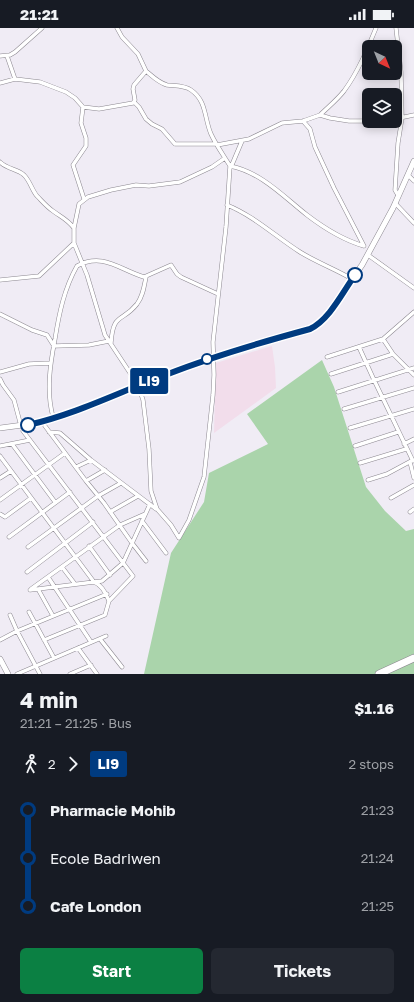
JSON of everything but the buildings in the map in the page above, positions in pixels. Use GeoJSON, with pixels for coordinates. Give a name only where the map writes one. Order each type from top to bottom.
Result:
{"type":"FeatureCollection","features":[{"type":"Feature","properties":{"kind":"highway"},"geometry":{"type":"LineString","coordinates":[[379,674],[414,658]]}},
{"type":"Feature","properties":{"kind":"street"},"geometry":{"type":"LineString","coordinates":[[0,56],[7,56],[15,52],[42,28]]}},
{"type":"Feature","properties":{"kind":"street"},"geometry":{"type":"LineString","coordinates":[[146,71],[134,85],[134,102],[139,107],[146,119],[162,130],[175,144],[217,144],[242,140],[255,136],[282,123],[302,121],[320,115],[348,85],[363,59],[376,28]]}},
{"type":"Feature","properties":{"kind":"street"},"geometry":{"type":"LineString","coordinates":[[396,28],[401,88]]}},
{"type":"Feature","properties":{"kind":"street"},"geometry":{"type":"LineString","coordinates":[[117,29],[122,37],[138,54],[146,71],[161,82],[187,87],[196,94],[204,108],[208,127],[231,166],[247,171],[258,177],[308,216],[325,227],[346,239],[371,249]]}},
{"type":"Feature","properties":{"kind":"street"},"geometry":{"type":"LineString","coordinates":[[7,56],[15,79]]}},
{"type":"Feature","properties":{"kind":"street"},"geometry":{"type":"LineString","coordinates":[[0,83],[15,79],[40,82],[60,89],[75,98],[83,107],[99,109],[109,106],[127,105],[134,102]]}},
{"type":"Feature","properties":{"kind":"street"},"geometry":{"type":"LineString","coordinates":[[83,107],[81,123],[86,138],[86,146],[74,165],[84,199]]}},
{"type":"Feature","properties":{"kind":"street"},"geometry":{"type":"LineString","coordinates":[[320,115],[330,118],[362,121]]}},
{"type":"Feature","properties":{"kind":"street"},"geometry":{"type":"LineString","coordinates":[[402,118],[414,115]]}},
{"type":"Feature","properties":{"kind":"street"},"geometry":{"type":"LineString","coordinates":[[302,121],[310,129],[315,147],[364,246]]}},
{"type":"Feature","properties":{"kind":"street"},"geometry":{"type":"LineString","coordinates":[[398,195],[395,190],[400,128]]}},
{"type":"Feature","properties":{"kind":"street"},"geometry":{"type":"LineString","coordinates":[[49,432],[60,433],[91,460],[157,509],[171,525],[179,538],[190,520],[204,477],[213,396],[213,342],[231,166],[242,140]]}},
{"type":"Feature","properties":{"kind":"street"},"geometry":{"type":"LineString","coordinates":[[157,509],[151,491],[149,444],[143,400],[138,385],[110,342],[102,326],[95,300],[74,243],[74,228],[77,208],[84,199],[99,193],[136,185],[149,186],[180,182],[225,158]]}},
{"type":"Feature","properties":{"kind":"street"},"geometry":{"type":"LineString","coordinates":[[0,428],[22,428],[38,423],[105,400],[138,385],[213,357],[310,329],[315,326],[330,310],[368,255],[395,203],[414,161]]}},
{"type":"Feature","properties":{"kind":"street"},"geometry":{"type":"LineString","coordinates":[[0,162],[9,169],[23,174],[32,190],[48,208],[67,220],[74,228]]}},
{"type":"Feature","properties":{"kind":"street"},"geometry":{"type":"LineString","coordinates":[[408,175],[414,181]]}},
{"type":"Feature","properties":{"kind":"street"},"geometry":{"type":"LineString","coordinates":[[395,203],[414,223]]}},
{"type":"Feature","properties":{"kind":"street"},"geometry":{"type":"LineString","coordinates":[[227,205],[260,222],[301,252],[352,279]]}},
{"type":"Feature","properties":{"kind":"street"},"geometry":{"type":"LineString","coordinates":[[0,280],[39,276],[74,243]]}},
{"type":"Feature","properties":{"kind":"street"},"geometry":{"type":"LineString","coordinates":[[368,255],[401,280],[414,287]]}},
{"type":"Feature","properties":{"kind":"street"},"geometry":{"type":"LineString","coordinates":[[52,418],[48,384],[50,364],[61,305],[77,266],[97,261],[110,262],[142,277],[146,277],[171,265],[181,277],[218,294]]}},
{"type":"Feature","properties":{"kind":"street"},"geometry":{"type":"LineString","coordinates":[[110,342],[115,323],[140,300],[143,294],[146,277]]}},
{"type":"Feature","properties":{"kind":"street"},"geometry":{"type":"LineString","coordinates":[[327,357],[383,339],[414,312]]}},
{"type":"Feature","properties":{"kind":"street"},"geometry":{"type":"LineString","coordinates":[[0,314],[32,330],[47,334],[54,346]]}},
{"type":"Feature","properties":{"kind":"street"},"geometry":{"type":"LineString","coordinates":[[383,339],[393,354],[414,375]]}},
{"type":"Feature","properties":{"kind":"street"},"geometry":{"type":"LineString","coordinates":[[54,346],[110,342]]}},
{"type":"Feature","properties":{"kind":"street"},"geometry":{"type":"LineString","coordinates":[[359,347],[412,461],[414,478]]}},
{"type":"Feature","properties":{"kind":"street"},"geometry":{"type":"LineString","coordinates":[[331,374],[393,354]]}},
{"type":"Feature","properties":{"kind":"street"},"geometry":{"type":"LineString","coordinates":[[0,372],[34,363],[50,364]]}},
{"type":"Feature","properties":{"kind":"street"},"geometry":{"type":"LineString","coordinates":[[338,392],[414,368]]}},
{"type":"Feature","properties":{"kind":"street"},"geometry":{"type":"LineString","coordinates":[[0,379],[14,400],[22,428],[30,440],[133,576],[109,601],[104,615],[79,624],[44,640]]}},
{"type":"Feature","properties":{"kind":"street"},"geometry":{"type":"LineString","coordinates":[[344,409],[414,388]]}},
{"type":"Feature","properties":{"kind":"street"},"geometry":{"type":"LineString","coordinates":[[350,428],[414,409]]}},
{"type":"Feature","properties":{"kind":"street"},"geometry":{"type":"LineString","coordinates":[[45,426],[146,561]]}},
{"type":"Feature","properties":{"kind":"street"},"geometry":{"type":"LineString","coordinates":[[355,446],[398,432]]}},
{"type":"Feature","properties":{"kind":"street"},"geometry":{"type":"LineString","coordinates":[[404,444],[414,439]]}},
{"type":"Feature","properties":{"kind":"street"},"geometry":{"type":"LineString","coordinates":[[0,446],[30,440]]}},
{"type":"Feature","properties":{"kind":"street"},"geometry":{"type":"LineString","coordinates":[[12,444],[55,502]]}},
{"type":"Feature","properties":{"kind":"street"},"geometry":{"type":"LineString","coordinates":[[360,463],[406,449]]}},
{"type":"Feature","properties":{"kind":"street"},"geometry":{"type":"LineString","coordinates":[[0,500],[65,453]]}},
{"type":"Feature","properties":{"kind":"street"},"geometry":{"type":"LineString","coordinates":[[0,456],[41,513],[94,582],[99,584],[107,594],[109,601]]}},
{"type":"Feature","properties":{"kind":"street"},"geometry":{"type":"LineString","coordinates":[[76,467],[91,460]]}},
{"type":"Feature","properties":{"kind":"street"},"geometry":{"type":"LineString","coordinates":[[368,480],[387,474],[412,461]]}},
{"type":"Feature","properties":{"kind":"street"},"geometry":{"type":"LineString","coordinates":[[0,465],[5,464]]}},
{"type":"Feature","properties":{"kind":"street"},"geometry":{"type":"LineString","coordinates":[[86,481],[105,470]]}},
{"type":"Feature","properties":{"kind":"street"},"geometry":{"type":"LineString","coordinates":[[0,478],[11,471]]}},
{"type":"Feature","properties":{"kind":"street"},"geometry":{"type":"LineString","coordinates":[[28,547],[98,496],[121,483]]}},
{"type":"Feature","properties":{"kind":"street"},"geometry":{"type":"LineString","coordinates":[[391,498],[414,485]]}},
{"type":"Feature","properties":{"kind":"street"},"geometry":{"type":"LineString","coordinates":[[9,537],[70,492]]}},
{"type":"Feature","properties":{"kind":"street"},"geometry":{"type":"LineString","coordinates":[[110,512],[138,496]]}},
{"type":"Feature","properties":{"kind":"street"},"geometry":{"type":"LineString","coordinates":[[0,514],[5,517],[31,498]]}},
{"type":"Feature","properties":{"kind":"street"},"geometry":{"type":"LineString","coordinates":[[145,514],[120,525],[103,536],[30,590],[102,581],[123,563],[150,504]]}},
{"type":"Feature","properties":{"kind":"street"},"geometry":{"type":"LineString","coordinates":[[142,521],[166,554]]}},
{"type":"Feature","properties":{"kind":"street"},"geometry":{"type":"LineString","coordinates":[[27,572],[93,522]]}},
{"type":"Feature","properties":{"kind":"street"},"geometry":{"type":"LineString","coordinates":[[89,546],[110,575]]}},
{"type":"Feature","properties":{"kind":"street"},"geometry":{"type":"LineString","coordinates":[[62,567],[75,584]]}},
{"type":"Feature","properties":{"kind":"street"},"geometry":{"type":"LineString","coordinates":[[48,577],[91,642]]}},
{"type":"Feature","properties":{"kind":"street"},"geometry":{"type":"LineString","coordinates":[[38,589],[53,616]]}},
{"type":"Feature","properties":{"kind":"street"},"geometry":{"type":"LineString","coordinates":[[0,640],[17,631],[107,594]]}},
{"type":"Feature","properties":{"kind":"street"},"geometry":{"type":"LineString","coordinates":[[28,612],[54,658]]}},
{"type":"Feature","properties":{"kind":"street"},"geometry":{"type":"LineString","coordinates":[[10,615],[40,674]]}},
{"type":"Feature","properties":{"kind":"street"},"geometry":{"type":"LineString","coordinates":[[17,674],[35,665],[106,636]]}},
{"type":"Feature","properties":{"kind":"street"},"geometry":{"type":"LineString","coordinates":[[100,639],[122,667]]}},
{"type":"Feature","properties":{"kind":"street"},"geometry":{"type":"LineString","coordinates":[[78,648],[97,674]]}},
{"type":"Feature","properties":{"kind":"street"},"geometry":{"type":"LineString","coordinates":[[0,658],[8,674]]}},
{"type":"Feature","properties":{"kind":"street"},"geometry":{"type":"LineString","coordinates":[[70,674],[91,665]]}},
{"type":"Feature","properties":{"kind":"shaded area"},"geometry":{"type":"Polygon","coordinates":[[[272,346],[276,388],[214,433],[216,363],[272,346]]]}},
{"type":"Feature","properties":{"kind":"green space"},"geometry":{"type":"Polygon","coordinates":[[[322,360],[334,387],[366,487],[385,511],[406,531],[414,529],[414,674],[144,674],[171,553],[204,502],[209,473],[268,444],[247,414],[322,360]]]}},
{"type":"Feature","properties":{"kind":"bus line","name":"LI9"},"geometry":{"type":"LineString","coordinates":[[28,425],[105,400],[138,385],[213,357],[310,329],[327,315],[355,275]]}}]}
